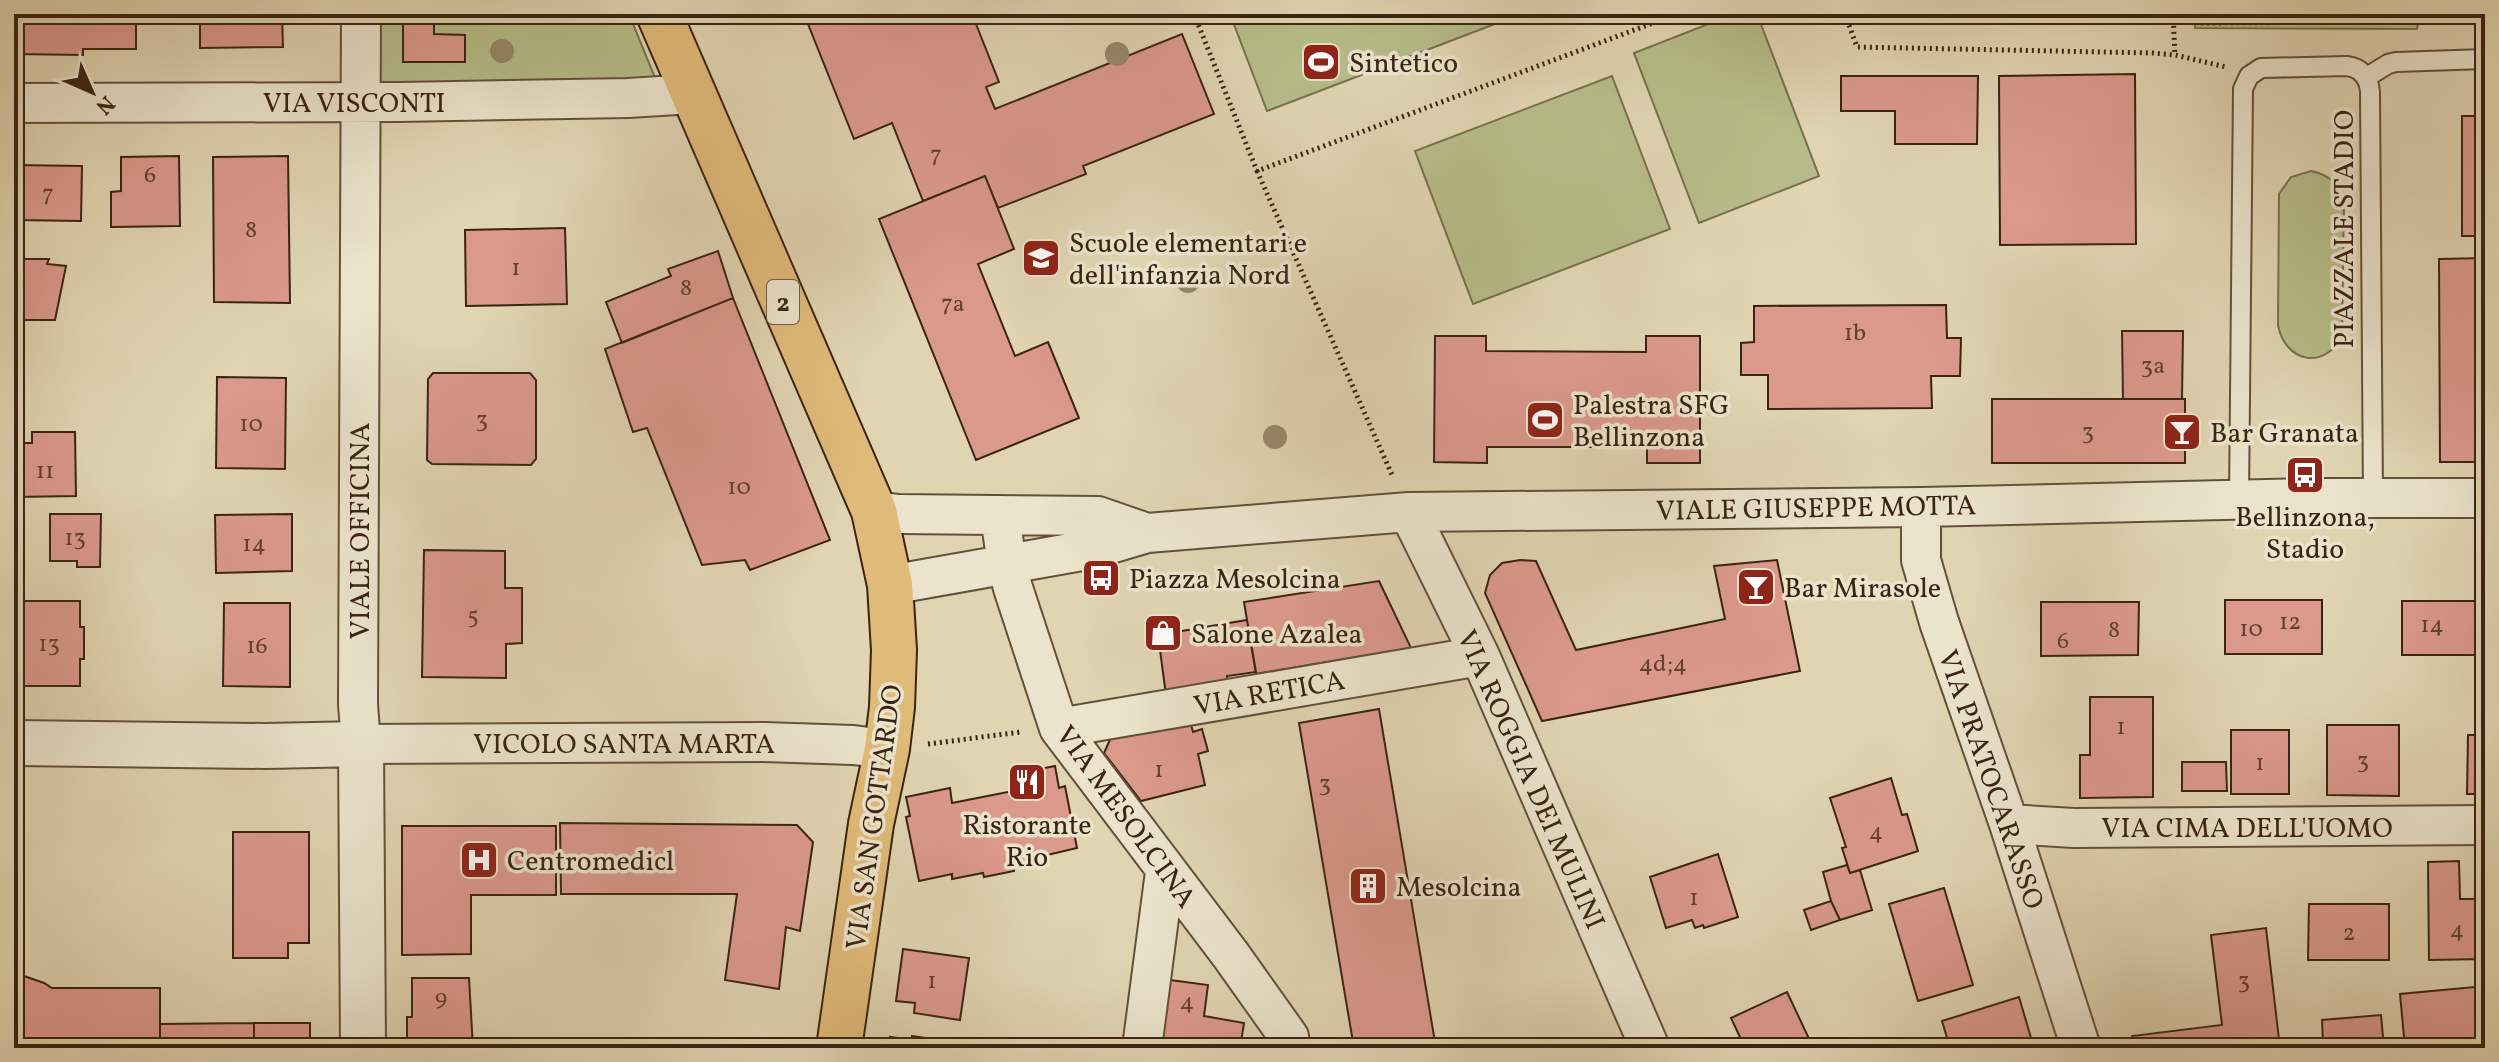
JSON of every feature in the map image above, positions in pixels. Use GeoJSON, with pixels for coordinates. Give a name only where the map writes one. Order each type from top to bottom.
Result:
{"type":"FeatureCollection","features":[{"type":"Feature","properties":{"kind":"main road","name":"2"},"geometry":{"type":"LineString","coordinates":[[659,14],[874,511],[890,585]]}},
{"type":"Feature","properties":{"kind":"main road","name":"VIA SAN GOTTARDO"},"geometry":{"type":"LineString","coordinates":[[839,1048],[871,824],[887,749],[894,682],[890,585]]}},
{"type":"Feature","properties":{"kind":"street","name":"VIALE OFFICINA"},"geometry":{"type":"LineString","coordinates":[[361,14],[358,704],[361,744],[363,1048]]}},
{"type":"Feature","properties":{"kind":"street","name":"VIA VISCONTI"},"geometry":{"type":"LineString","coordinates":[[14,103],[360,102],[628,98],[693,94]]}},
{"type":"Feature","properties":{"kind":"street","name":"VIALE GIUSEPPE MOTTA"},"geometry":{"type":"LineString","coordinates":[[890,585],[1093,549],[1147,533],[1409,512],[2485,498]]}},
{"type":"Feature","properties":{"kind":"street","name":"VIA PRATOCARASSO"},"geometry":{"type":"LineString","coordinates":[[1921,507],[1921,560],[2081,1048]]}},
{"type":"Feature","properties":{"kind":"street","name":"VIALE GIUSEPPE MOTTA"},"geometry":{"type":"LineString","coordinates":[[874,511],[899,514],[1098,516],[1147,533]]}},
{"type":"Feature","properties":{"kind":"street","name":"VIA ROGGIA DEI MULINI"},"geometry":{"type":"LineString","coordinates":[[1409,512],[1480,656],[1650,1048]]}},
{"type":"Feature","properties":{"kind":"street","name":"VIA MESOLCINA"},"geometry":{"type":"LineString","coordinates":[[1000,515],[1007,565],[1059,728],[1230,954],[1289,1037],[1291,1048]]}},
{"type":"Feature","properties":{"kind":"street","name":"VIA RETICA"},"geometry":{"type":"LineString","coordinates":[[1059,728],[1480,656]]}},
{"type":"Feature","properties":{"kind":"street","name":"VICOLO SANTA MARTA"},"geometry":{"type":"LineString","coordinates":[[361,744],[764,742],[887,749]]}},
{"type":"Feature","properties":{"kind":"street"},"geometry":{"type":"LineString","coordinates":[[14,743],[361,744]]}},
{"type":"Feature","properties":{"kind":"street","name":"VIA CIMA DELL'UOMO"},"geometry":{"type":"LineString","coordinates":[[2009,824],[2074,828],[2485,825]]}},
{"type":"Feature","properties":{"kind":"street"},"geometry":{"type":"LineString","coordinates":[[1142,1048],[1165,872]]}},
{"type":"Feature","properties":{"kind":"lane"},"geometry":{"type":"LineString","coordinates":[[2367,77],[2396,62],[2485,59]]}},
{"type":"Feature","properties":{"kind":"lane","name":"PIAZZALE STADIO"},"geometry":{"type":"LineString","coordinates":[[2249,76],[2261,68],[2347,66],[2355,67],[2367,77],[2370,92],[2373,498]]}},
{"type":"Feature","properties":{"kind":"lane"},"geometry":{"type":"LineString","coordinates":[[2239,499],[2243,89],[2249,76]]}},
{"type":"Feature","properties":{"kind":"path"},"geometry":{"type":"LineString","coordinates":[[1194,14],[1257,171],[1409,512]]}},
{"type":"Feature","properties":{"kind":"path"},"geometry":{"type":"LineString","coordinates":[[1257,171],[1677,14]]}},
{"type":"Feature","properties":{"kind":"path"},"geometry":{"type":"LineString","coordinates":[[1845,14],[1857,47],[2175,55],[2219,64],[2249,76]]}},
{"type":"Feature","properties":{"kind":"path"},"geometry":{"type":"LineString","coordinates":[[2173,14],[2175,55]]}},
{"type":"Feature","properties":{"kind":"path"},"geometry":{"type":"LineString","coordinates":[[2197,14],[2198,23],[2388,22],[2389,14]]}},
{"type":"Feature","properties":{"kind":"path"},"geometry":{"type":"LineString","coordinates":[[887,749],[1059,728]]}},
{"type":"Feature","properties":{"kind":"green space"},"geometry":{"type":"Polygon","coordinates":[[[356,14],[629,14],[660,90],[352,89],[356,14]]]}},
{"type":"Feature","properties":{"kind":"green space","name":"Sintetico"},"geometry":{"type":"Polygon","coordinates":[[[1230,14],[1521,14],[1267,111],[1230,14]]]}},
{"type":"Feature","properties":{"kind":"green space"},"geometry":{"type":"Polygon","coordinates":[[[1734,14],[1757,14],[1819,176],[1699,223],[1634,53],[1734,14]]]}},
{"type":"Feature","properties":{"kind":"green space"},"geometry":{"type":"Polygon","coordinates":[[[1880,14],[2079,14],[1882,19],[1880,14]]]}},
{"type":"Feature","properties":{"kind":"green space"},"geometry":{"type":"Polygon","coordinates":[[[2191,14],[2419,14],[2417,29],[2195,28],[2195,15],[2191,14]]]}},
{"type":"Feature","properties":{"kind":"green space"},"geometry":{"type":"Polygon","coordinates":[[[1612,76],[1670,229],[1473,304],[1415,151],[1612,76]]]}},
{"type":"Feature","properties":{"kind":"green space"},"geometry":{"type":"Polygon","coordinates":[[[2311,171],[2334,182],[2344,205],[2342,336],[2325,354],[2306,358],[2288,347],[2278,325],[2279,194],[2291,177],[2311,171]]]}},
{"type":"Feature","properties":{"kind":"building"},"geometry":{"type":"Polygon","coordinates":[[[14,14],[136,14],[136,49],[83,49],[83,55],[14,54],[14,14]]]}},
{"type":"Feature","properties":{"kind":"building"},"geometry":{"type":"Polygon","coordinates":[[[200,14],[282,14],[283,47],[200,48],[200,14]]]}},
{"type":"Feature","properties":{"kind":"building"},"geometry":{"type":"Polygon","coordinates":[[[403,14],[434,14],[434,34],[465,35],[465,62],[403,62],[403,14]]]}},
{"type":"Feature","properties":{"kind":"building"},"geometry":{"type":"Polygon","coordinates":[[[804,14],[972,14],[999,82],[986,87],[995,109],[1182,34],[1214,114],[1083,166],[1086,174],[998,208],[985,176],[923,201],[892,123],[854,139],[804,14]]]}},
{"type":"Feature","properties":{"kind":"building"},"geometry":{"type":"Polygon","coordinates":[[[2234,14],[2384,14],[2384,20],[2234,20],[2234,14]]]}},
{"type":"Feature","properties":{"kind":"building"},"geometry":{"type":"Polygon","coordinates":[[[2135,74],[2136,244],[2000,245],[1999,76],[2135,74]]]}},
{"type":"Feature","properties":{"kind":"building"},"geometry":{"type":"Polygon","coordinates":[[[1841,76],[1978,76],[1977,144],[1895,144],[1895,111],[1841,111],[1841,76]]]}},
{"type":"Feature","properties":{"kind":"building"},"geometry":{"type":"Polygon","coordinates":[[[2462,116],[2485,116],[2485,236],[2462,236],[2462,116]]]}},
{"type":"Feature","properties":{"kind":"building"},"geometry":{"type":"Polygon","coordinates":[[[179,156],[180,226],[111,227],[111,192],[121,191],[121,157],[179,156]]]}},
{"type":"Feature","properties":{"kind":"building"},"geometry":{"type":"Polygon","coordinates":[[[288,156],[290,303],[214,302],[213,157],[288,156]]]}},
{"type":"Feature","properties":{"kind":"building"},"geometry":{"type":"Polygon","coordinates":[[[14,165],[82,166],[81,221],[14,220],[14,165]]]}},
{"type":"Feature","properties":{"kind":"building"},"geometry":{"type":"Polygon","coordinates":[[[985,176],[1014,249],[978,264],[1015,356],[1048,342],[1079,418],[976,460],[879,219],[985,176]]]}},
{"type":"Feature","properties":{"kind":"building"},"geometry":{"type":"Polygon","coordinates":[[[565,228],[567,304],[466,306],[465,230],[565,228]]]}},
{"type":"Feature","properties":{"kind":"building"},"geometry":{"type":"Polygon","coordinates":[[[718,251],[733,298],[622,343],[606,302],[671,276],[668,269],[718,251]]]}},
{"type":"Feature","properties":{"kind":"building"},"geometry":{"type":"Polygon","coordinates":[[[2485,258],[2485,462],[2440,462],[2439,259],[2485,258]]]}},
{"type":"Feature","properties":{"kind":"building"},"geometry":{"type":"Polygon","coordinates":[[[14,259],[49,259],[47,264],[66,266],[55,320],[14,320],[14,259]]]}},
{"type":"Feature","properties":{"kind":"building"},"geometry":{"type":"Polygon","coordinates":[[[733,298],[830,540],[750,570],[745,560],[702,565],[647,428],[633,432],[605,349],[733,298]]]}},
{"type":"Feature","properties":{"kind":"building"},"geometry":{"type":"Polygon","coordinates":[[[1946,305],[1947,338],[1961,338],[1960,376],[1931,376],[1932,408],[1768,409],[1768,375],[1741,375],[1741,343],[1754,342],[1754,306],[1946,305]]]}},
{"type":"Feature","properties":{"kind":"building"},"geometry":{"type":"Polygon","coordinates":[[[2122,331],[2183,331],[2182,399],[2123,399],[2122,331]]]}},
{"type":"Feature","properties":{"kind":"building"},"geometry":{"type":"Polygon","coordinates":[[[1435,336],[1486,336],[1486,351],[1646,352],[1646,336],[1700,336],[1700,463],[1647,463],[1647,447],[1487,447],[1487,463],[1434,462],[1435,336]]]}},
{"type":"Feature","properties":{"kind":"building"},"geometry":{"type":"Polygon","coordinates":[[[433,373],[530,373],[536,380],[536,459],[531,465],[432,464],[427,460],[428,379],[433,373]]]}},
{"type":"Feature","properties":{"kind":"building"},"geometry":{"type":"Polygon","coordinates":[[[217,377],[286,378],[285,469],[216,468],[217,377]]]}},
{"type":"Feature","properties":{"kind":"building"},"geometry":{"type":"Polygon","coordinates":[[[1992,399],[2185,399],[2185,463],[1992,463],[1992,399]]]}},
{"type":"Feature","properties":{"kind":"building"},"geometry":{"type":"Polygon","coordinates":[[[32,432],[75,432],[76,496],[14,497],[14,443],[32,443],[32,432]]]}},
{"type":"Feature","properties":{"kind":"building"},"geometry":{"type":"Polygon","coordinates":[[[50,514],[101,514],[100,567],[77,567],[77,561],[50,561],[50,514]]]}},
{"type":"Feature","properties":{"kind":"building"},"geometry":{"type":"Polygon","coordinates":[[[292,514],[292,571],[216,573],[215,515],[292,514]]]}},
{"type":"Feature","properties":{"kind":"building"},"geometry":{"type":"Polygon","coordinates":[[[424,550],[505,551],[505,588],[522,588],[522,643],[506,644],[506,678],[422,677],[424,550]]]}},
{"type":"Feature","properties":{"kind":"building"},"geometry":{"type":"Polygon","coordinates":[[[1777,560],[1800,671],[1542,721],[1485,593],[1490,575],[1502,563],[1536,561],[1576,650],[1725,619],[1714,566],[1777,560]]]}},
{"type":"Feature","properties":{"kind":"building"},"geometry":{"type":"Polygon","coordinates":[[[1379,581],[1411,648],[1256,674],[1244,602],[1379,581]]]}},
{"type":"Feature","properties":{"kind":"building"},"geometry":{"type":"Polygon","coordinates":[[[2225,600],[2322,600],[2322,654],[2225,654],[2225,600]]]}},
{"type":"Feature","properties":{"kind":"building"},"geometry":{"type":"Polygon","coordinates":[[[14,601],[80,601],[84,659],[80,659],[80,686],[14,686],[14,601]]]}},
{"type":"Feature","properties":{"kind":"building"},"geometry":{"type":"Polygon","coordinates":[[[2402,601],[2485,601],[2485,655],[2402,655],[2402,601]]]}},
{"type":"Feature","properties":{"kind":"building"},"geometry":{"type":"Polygon","coordinates":[[[2041,602],[2139,602],[2138,655],[2041,656],[2041,602]]]}},
{"type":"Feature","properties":{"kind":"building"},"geometry":{"type":"Polygon","coordinates":[[[224,603],[290,603],[290,687],[223,686],[224,603]]]}},
{"type":"Feature","properties":{"kind":"building"},"geometry":{"type":"Polygon","coordinates":[[[1247,620],[1256,672],[1227,676],[1228,685],[1166,695],[1158,635],[1247,620]]]}},
{"type":"Feature","properties":{"kind":"building"},"geometry":{"type":"Polygon","coordinates":[[[2090,697],[2153,697],[2153,797],[2080,798],[2080,755],[2090,755],[2090,697]]]}},
{"type":"Feature","properties":{"kind":"building","name":"Mesolcina"},"geometry":{"type":"Polygon","coordinates":[[[1379,709],[1436,1048],[1354,1048],[1299,723],[1379,709]]]}},
{"type":"Feature","properties":{"kind":"building"},"geometry":{"type":"Polygon","coordinates":[[[1188,714],[1193,732],[1202,729],[1208,751],[1198,754],[1205,785],[1141,801],[1104,753],[1116,726],[1188,714]]]}},
{"type":"Feature","properties":{"kind":"building"},"geometry":{"type":"Polygon","coordinates":[[[2327,725],[2399,725],[2399,796],[2327,795],[2327,725]]]}},
{"type":"Feature","properties":{"kind":"building"},"geometry":{"type":"Polygon","coordinates":[[[2231,730],[2289,730],[2289,794],[2231,794],[2231,730]]]}},
{"type":"Feature","properties":{"kind":"building"},"geometry":{"type":"Polygon","coordinates":[[[2468,735],[2485,735],[2485,794],[2467,794],[2468,735]]]}},
{"type":"Feature","properties":{"kind":"building"},"geometry":{"type":"Polygon","coordinates":[[[2182,762],[2226,762],[2227,791],[2182,791],[2182,762]]]}},
{"type":"Feature","properties":{"kind":"building"},"geometry":{"type":"Polygon","coordinates":[[[1055,766],[1059,788],[1065,786],[1077,848],[1014,866],[1014,871],[952,879],[952,874],[919,881],[906,817],[910,816],[906,797],[950,788],[952,803],[1013,791],[1010,775],[1055,766]]]}},
{"type":"Feature","properties":{"kind":"building"},"geometry":{"type":"Polygon","coordinates":[[[1891,778],[1902,815],[1907,814],[1918,851],[1850,873],[1842,848],[1846,847],[1830,798],[1891,778]]]}},
{"type":"Feature","properties":{"kind":"building"},"geometry":{"type":"Polygon","coordinates":[[[560,823],[797,825],[813,842],[800,931],[786,927],[779,989],[725,980],[737,894],[561,894],[560,823]]]}},
{"type":"Feature","properties":{"kind":"building","name":"Centromedicl"},"geometry":{"type":"Polygon","coordinates":[[[402,826],[556,826],[556,895],[471,895],[471,954],[402,955],[402,826]]]}},
{"type":"Feature","properties":{"kind":"building"},"geometry":{"type":"Polygon","coordinates":[[[233,832],[309,832],[309,943],[288,943],[288,958],[233,958],[233,832]]]}},
{"type":"Feature","properties":{"kind":"building"},"geometry":{"type":"Polygon","coordinates":[[[1718,854],[1738,917],[1704,928],[1703,925],[1695,928],[1692,920],[1666,928],[1650,877],[1718,854]]]}},
{"type":"Feature","properties":{"kind":"building"},"geometry":{"type":"Polygon","coordinates":[[[2459,861],[2460,899],[2485,899],[2485,959],[2429,960],[2428,862],[2459,861]]]}},
{"type":"Feature","properties":{"kind":"building"},"geometry":{"type":"Polygon","coordinates":[[[1847,865],[1850,873],[1860,870],[1872,910],[1840,920],[1823,872],[1847,865]]]}},
{"type":"Feature","properties":{"kind":"building"},"geometry":{"type":"Polygon","coordinates":[[[1944,888],[1973,985],[1918,1001],[1889,904],[1944,888]]]}},
{"type":"Feature","properties":{"kind":"building"},"geometry":{"type":"Polygon","coordinates":[[[1831,901],[1840,920],[1811,930],[1804,910],[1831,901]]]}},
{"type":"Feature","properties":{"kind":"building"},"geometry":{"type":"Polygon","coordinates":[[[2309,904],[2389,904],[2389,960],[2308,960],[2309,904]]]}},
{"type":"Feature","properties":{"kind":"building"},"geometry":{"type":"Polygon","coordinates":[[[2266,928],[2280,1048],[2134,1048],[2132,1036],[2222,1025],[2211,935],[2266,928]]]}},
{"type":"Feature","properties":{"kind":"building"},"geometry":{"type":"Polygon","coordinates":[[[903,949],[969,958],[960,1020],[914,1013],[915,1003],[896,1001],[903,949]]]}},
{"type":"Feature","properties":{"kind":"building"},"geometry":{"type":"Polygon","coordinates":[[[24,976],[52,988],[160,988],[160,1048],[14,1048],[14,978],[24,976]]]}},
{"type":"Feature","properties":{"kind":"building"},"geometry":{"type":"Polygon","coordinates":[[[412,978],[469,978],[473,1048],[407,1048],[407,1017],[412,1017],[412,978]]]}},
{"type":"Feature","properties":{"kind":"building"},"geometry":{"type":"Polygon","coordinates":[[[1170,980],[1208,985],[1204,1016],[1244,1023],[1240,1048],[1160,1048],[1170,980]]]}},
{"type":"Feature","properties":{"kind":"building"},"geometry":{"type":"Polygon","coordinates":[[[2485,986],[2485,1044],[2405,1048],[2400,994],[2485,986]]]}},
{"type":"Feature","properties":{"kind":"building"},"geometry":{"type":"Polygon","coordinates":[[[1787,992],[1812,1045],[1806,1048],[1745,1048],[1731,1018],[1787,992]]]}},
{"type":"Feature","properties":{"kind":"building"},"geometry":{"type":"Polygon","coordinates":[[[2019,997],[2034,1048],[1950,1048],[1942,1021],[2019,997]]]}},
{"type":"Feature","properties":{"kind":"building"},"geometry":{"type":"Polygon","coordinates":[[[2381,1015],[2384,1048],[2311,1048],[2311,1043],[2323,1042],[2322,1020],[2381,1015]]]}},
{"type":"Feature","properties":{"kind":"building"},"geometry":{"type":"Polygon","coordinates":[[[254,1023],[310,1023],[310,1048],[254,1048],[254,1023]]]}},
{"type":"Feature","properties":{"kind":"building"},"geometry":{"type":"Polygon","coordinates":[[[254,1023],[254,1048],[160,1048],[160,1024],[254,1023]]]}},
{"type":"Feature","properties":{"kind":"building"},"geometry":{"type":"Polygon","coordinates":[[[912,1036],[961,1043],[960,1048],[889,1048],[890,1037],[912,1040],[912,1036]]]}},
{"type":"Feature","properties":{"kind":"place","name":"Sintetico"},"geometry":{"type":"Point","coordinates":[1321,62]}},
{"type":"Feature","properties":{"kind":"place","name":"Scuole elementari e dell'infanzia Nord"},"geometry":{"type":"Point","coordinates":[1041,258]}},
{"type":"Feature","properties":{"kind":"place","name":"Palestra SFG Bellinzona"},"geometry":{"type":"Point","coordinates":[1545,420]}},
{"type":"Feature","properties":{"kind":"place","name":"Bar Granata"},"geometry":{"type":"Point","coordinates":[2182,432]}},
{"type":"Feature","properties":{"kind":"place","name":"Bellinzona, Stadio"},"geometry":{"type":"Point","coordinates":[2305,475]}},
{"type":"Feature","properties":{"kind":"place","name":"Piazza Mesolcina"},"geometry":{"type":"Point","coordinates":[1101,578]}},
{"type":"Feature","properties":{"kind":"place","name":"Bar Mirasole"},"geometry":{"type":"Point","coordinates":[1756,587]}},
{"type":"Feature","properties":{"kind":"place","name":"Salone Azalea"},"geometry":{"type":"Point","coordinates":[1163,633]}},
{"type":"Feature","properties":{"kind":"place","name":"Ristorante Rio"},"geometry":{"type":"Point","coordinates":[1027,782]}},
{"type":"Feature","properties":{"kind":"place","name":"Centromedicl"},"geometry":{"type":"Point","coordinates":[479,860]}},
{"type":"Feature","properties":{"kind":"place","name":"Mesolcina"},"geometry":{"type":"Point","coordinates":[1368,886]}}]}
